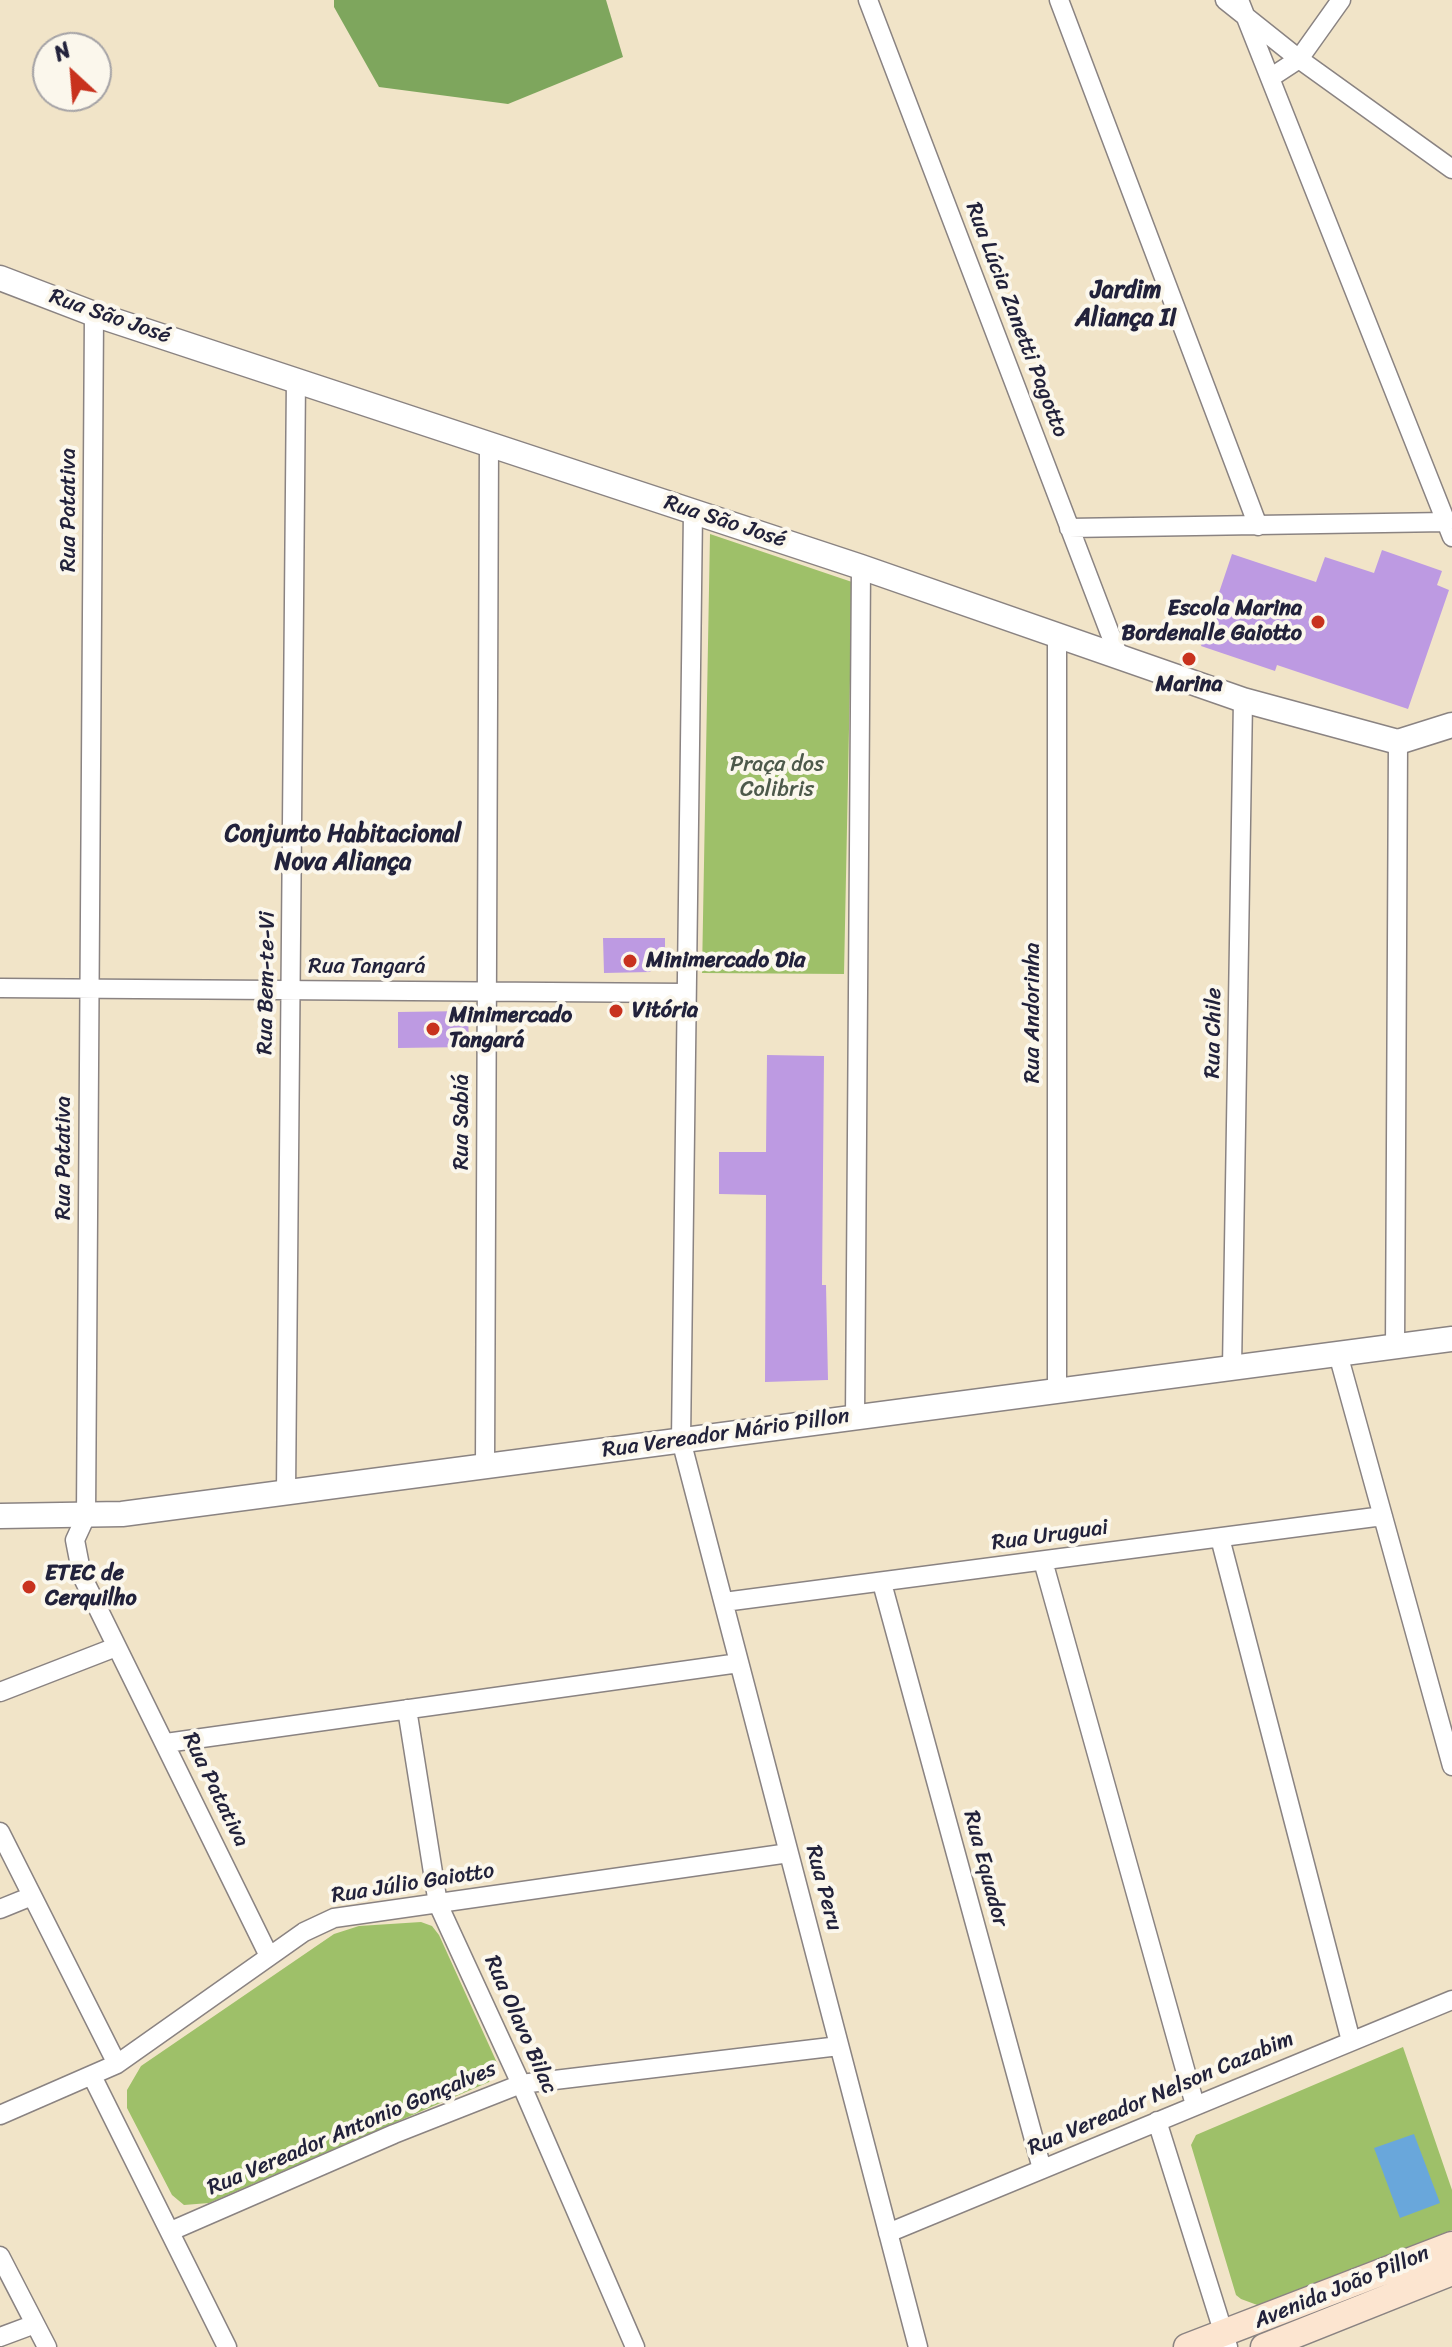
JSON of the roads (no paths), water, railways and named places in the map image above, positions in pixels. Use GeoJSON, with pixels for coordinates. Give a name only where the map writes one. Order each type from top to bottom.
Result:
{"type":"FeatureCollection","features":[{"type":"Feature","properties":{"kind":"main road","name":"Avenida João Pillon"},"geometry":{"type":"LineString","coordinates":[[1264,2347],[1452,2245]]}},
{"type":"Feature","properties":{"kind":"main road","name":"Avenida João Pillon"},"geometry":{"type":"LineString","coordinates":[[1187,2347],[1298,2330],[1452,2272]]}},
{"type":"Feature","properties":{"kind":"street","name":"Rua Lúcia Zanetti Pagotto"},"geometry":{"type":"LineString","coordinates":[[868,0],[1119,657]]}},
{"type":"Feature","properties":{"kind":"street"},"geometry":{"type":"LineString","coordinates":[[1059,0],[1258,526]]}},
{"type":"Feature","properties":{"kind":"street"},"geometry":{"type":"LineString","coordinates":[[1225,0],[1242,6],[1299,59],[1452,169]]}},
{"type":"Feature","properties":{"kind":"street"},"geometry":{"type":"LineString","coordinates":[[1270,78],[1299,59],[1341,0]]}},
{"type":"Feature","properties":{"kind":"street"},"geometry":{"type":"LineString","coordinates":[[1069,528],[1258,526],[1449,529],[1242,6]]}},
{"type":"Feature","properties":{"kind":"street","name":"Rua São José"},"geometry":{"type":"LineString","coordinates":[[0,278],[94,314],[489,442],[1243,700],[1398,742]]}},
{"type":"Feature","properties":{"kind":"street","name":"Rua Patativa"},"geometry":{"type":"LineString","coordinates":[[94,314],[86,1516],[75,1540],[82,1576],[269,1956]]}},
{"type":"Feature","properties":{"kind":"street","name":"Rua Bem-te-Vi"},"geometry":{"type":"LineString","coordinates":[[286,1492],[296,378]]}},
{"type":"Feature","properties":{"kind":"street","name":"Rua Sabiá"},"geometry":{"type":"LineString","coordinates":[[485,1466],[489,442]]}},
{"type":"Feature","properties":{"kind":"street"},"geometry":{"type":"LineString","coordinates":[[681,1440],[693,512]]}},
{"type":"Feature","properties":{"kind":"street"},"geometry":{"type":"LineString","coordinates":[[855,1417],[861,567]]}},
{"type":"Feature","properties":{"kind":"street","name":"Rua Andorinha"},"geometry":{"type":"LineString","coordinates":[[1057,636],[1057,1391]]}},
{"type":"Feature","properties":{"kind":"street","name":"Rua Chile"},"geometry":{"type":"LineString","coordinates":[[1232,1368],[1243,700]]}},
{"type":"Feature","properties":{"kind":"street"},"geometry":{"type":"LineString","coordinates":[[1395,1347],[1398,742],[1452,725]]}},
{"type":"Feature","properties":{"kind":"street","name":"Rua Tangará"},"geometry":{"type":"LineString","coordinates":[[0,988],[686,993]]}},
{"type":"Feature","properties":{"kind":"street","name":"Rua Vereador Mário Pillon"},"geometry":{"type":"LineString","coordinates":[[0,1516],[86,1516],[286,1492],[1452,1339]]}},
{"type":"Feature","properties":{"kind":"street"},"geometry":{"type":"LineString","coordinates":[[1338,1354],[1451,1761]]}},
{"type":"Feature","properties":{"kind":"street","name":"Rua Peru"},"geometry":{"type":"LineString","coordinates":[[681,1440],[918,2347]]}},
{"type":"Feature","properties":{"kind":"street","name":"Rua Uruguai"},"geometry":{"type":"LineString","coordinates":[[724,1602],[1383,1516]]}},
{"type":"Feature","properties":{"kind":"street"},"geometry":{"type":"LineString","coordinates":[[1220,1538],[1351,2041]]}},
{"type":"Feature","properties":{"kind":"street"},"geometry":{"type":"LineString","coordinates":[[1043,1561],[1195,2105]]}},
{"type":"Feature","properties":{"kind":"street","name":"Rua Equador"},"geometry":{"type":"LineString","coordinates":[[882,1583],[1042,2169]]}},
{"type":"Feature","properties":{"kind":"street"},"geometry":{"type":"LineString","coordinates":[[0,1692],[116,1647]]}},
{"type":"Feature","properties":{"kind":"street"},"geometry":{"type":"LineString","coordinates":[[166,1743],[739,1663]]}},
{"type":"Feature","properties":{"kind":"street","name":"Rua Olavo Bilac"},"geometry":{"type":"LineString","coordinates":[[407,1709],[438,1904],[521,2084],[635,2347]]}},
{"type":"Feature","properties":{"kind":"street"},"geometry":{"type":"LineString","coordinates":[[0,1832],[117,2064]]}},
{"type":"Feature","properties":{"kind":"street","name":"Rua Júlio Gaiotto"},"geometry":{"type":"LineString","coordinates":[[0,2115],[93,2078],[117,2064],[304,1932],[334,1918],[789,1853]]}},
{"type":"Feature","properties":{"kind":"street"},"geometry":{"type":"LineString","coordinates":[[0,1909],[32,1896]]}},
{"type":"Feature","properties":{"kind":"street","name":"Rua Vereador Nelson Cazabim"},"geometry":{"type":"LineString","coordinates":[[888,2233],[1452,2000]]}},
{"type":"Feature","properties":{"kind":"street","name":"Rua Vereador Antonio Gonçalves"},"geometry":{"type":"LineString","coordinates":[[171,2231],[394,2134],[521,2084],[839,2046]]}},
{"type":"Feature","properties":{"kind":"street"},"geometry":{"type":"LineString","coordinates":[[93,2078],[227,2347]]}},
{"type":"Feature","properties":{"kind":"street"},"geometry":{"type":"LineString","coordinates":[[1157,2121],[1226,2341]]}},
{"type":"Feature","properties":{"kind":"street"},"geometry":{"type":"LineString","coordinates":[[0,2256],[47,2347]]}},
{"type":"Feature","properties":{"kind":"street"},"geometry":{"type":"LineString","coordinates":[[0,2337],[35,2324]]}},
{"type":"Feature","properties":{"kind":"water"},"geometry":{"type":"Polygon","coordinates":[[[1414,2134],[1440,2203],[1400,2218],[1374,2148],[1414,2134]]]}},
{"type":"Feature","properties":{"kind":"place","name":"Escola Marina Bordenalle Gaiotto"},"geometry":{"type":"Point","coordinates":[1318,622]}},
{"type":"Feature","properties":{"kind":"place","name":"Marina"},"geometry":{"type":"Point","coordinates":[1189,659]}},
{"type":"Feature","properties":{"kind":"place","name":"Minimercado Dia"},"geometry":{"type":"Point","coordinates":[630,961]}},
{"type":"Feature","properties":{"kind":"place","name":"Vitória"},"geometry":{"type":"Point","coordinates":[616,1011]}},
{"type":"Feature","properties":{"kind":"place","name":"Minimercado Tangará"},"geometry":{"type":"Point","coordinates":[433,1029]}},
{"type":"Feature","properties":{"kind":"place","name":"ETEC de Cerquilho"},"geometry":{"type":"Point","coordinates":[29,1587]}},
{"type":"Feature","properties":{"kind":"district","name":"Jardim Aliança II"},"geometry":{"type":"Point","coordinates":[1126,305]}},
{"type":"Feature","properties":{"kind":"district","name":"Conjunto Habitacional Nova Aliança"},"geometry":{"type":"Point","coordinates":[343,849]}},
{"type":"Feature","properties":{"kind":"park label","name":"Praça dos Colibris"},"geometry":{"type":"Point","coordinates":[777,778]}}]}
